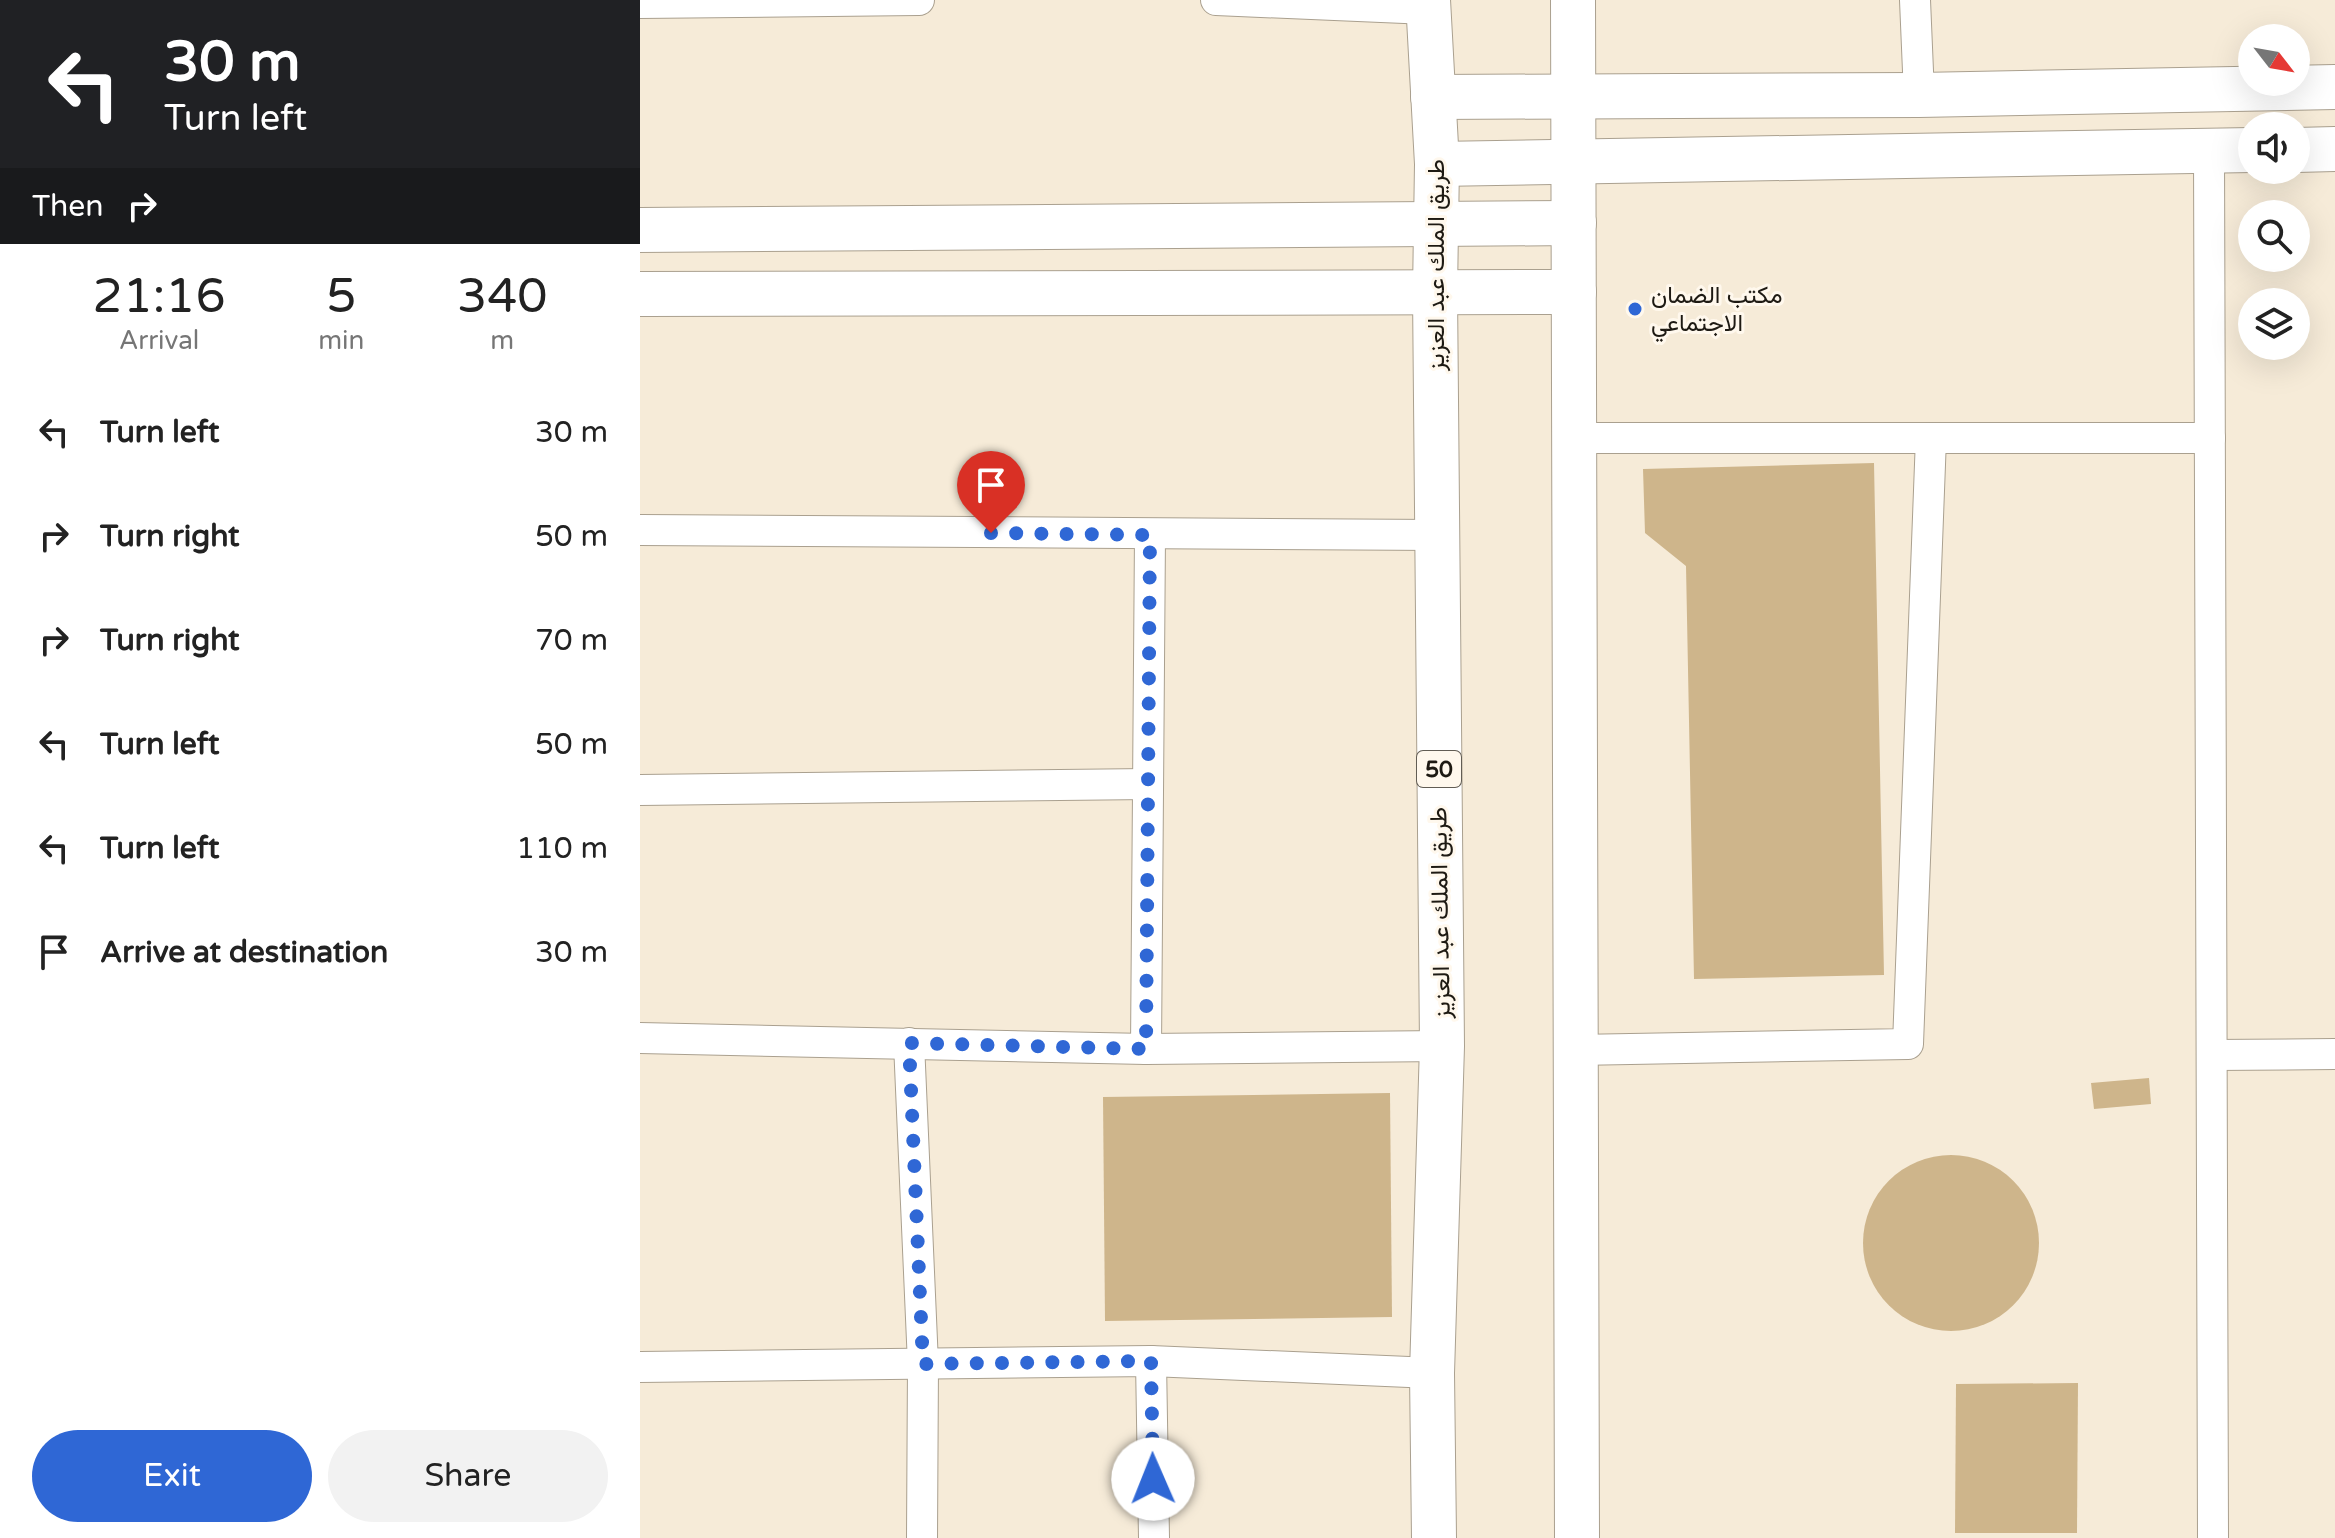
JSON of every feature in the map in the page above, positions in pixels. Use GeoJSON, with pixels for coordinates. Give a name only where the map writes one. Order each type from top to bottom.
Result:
{"type":"FeatureCollection","features":[{"type":"Feature","properties":{"kind":"main road"},"geometry":{"type":"LineString","coordinates":[[1573,0],[1577,1538]]}},
{"type":"Feature","properties":{"kind":"main road","name":"طريق الملك عبد العزيز"},"geometry":{"type":"LineString","coordinates":[[1428,4],[1438,224],[1435,292],[1442,1046],[1432,1373],[1434,1538]]}},
{"type":"Feature","properties":{"kind":"main road"},"geometry":{"type":"LineString","coordinates":[[1433,97],[1919,95],[2335,87]]}},
{"type":"Feature","properties":{"kind":"main road"},"geometry":{"type":"LineString","coordinates":[[2310,150],[2335,149]]}},
{"type":"Feature","properties":{"kind":"main road"},"geometry":{"type":"LineString","coordinates":[[1437,164],[2238,150]]}},
{"type":"Feature","properties":{"kind":"main road"},"geometry":{"type":"LineString","coordinates":[[640,230],[1574,223]]}},
{"type":"Feature","properties":{"kind":"main road"},"geometry":{"type":"LineString","coordinates":[[640,294],[1574,292]]}},
{"type":"Feature","properties":{"kind":"street"},"geometry":{"type":"LineString","coordinates":[[640,3],[919,0]]}},
{"type":"Feature","properties":{"kind":"street"},"geometry":{"type":"LineString","coordinates":[[1216,0],[1428,4]]}},
{"type":"Feature","properties":{"kind":"street"},"geometry":{"type":"LineString","coordinates":[[1915,0],[1919,95]]}},
{"type":"Feature","properties":{"kind":"street"},"geometry":{"type":"LineString","coordinates":[[2209,151],[2213,1538]]}},
{"type":"Feature","properties":{"kind":"street"},"geometry":{"type":"LineString","coordinates":[[1574,438],[2210,438]]}},
{"type":"Feature","properties":{"kind":"street"},"geometry":{"type":"LineString","coordinates":[[1576,1050],[1908,1044],[1931,438]]}},
{"type":"Feature","properties":{"kind":"street"},"geometry":{"type":"LineString","coordinates":[[640,530],[1437,535]]}},
{"type":"Feature","properties":{"kind":"street"},"geometry":{"type":"LineString","coordinates":[[1146,1049],[1150,535]]}},
{"type":"Feature","properties":{"kind":"street"},"geometry":{"type":"LineString","coordinates":[[640,790],[1148,784]]}},
{"type":"Feature","properties":{"kind":"street"},"geometry":{"type":"LineString","coordinates":[[640,1038],[1146,1049],[1442,1046]]}},
{"type":"Feature","properties":{"kind":"street"},"geometry":{"type":"LineString","coordinates":[[909,1043],[923,1364],[922,1538]]}},
{"type":"Feature","properties":{"kind":"street"},"geometry":{"type":"LineString","coordinates":[[2212,1055],[2335,1054]]}},
{"type":"Feature","properties":{"kind":"street"},"geometry":{"type":"LineString","coordinates":[[1151,1361],[1154,1538]]}},
{"type":"Feature","properties":{"kind":"street"},"geometry":{"type":"LineString","coordinates":[[640,1367],[1151,1361],[1432,1373]]}},
{"type":"Feature","properties":{"kind":"building"},"geometry":{"type":"Polygon","coordinates":[[[1874,463],[1884,975],[1694,979],[1686,566],[1645,533],[1643,469],[1874,463]]]}},
{"type":"Feature","properties":{"kind":"building"},"geometry":{"type":"Polygon","coordinates":[[[2149,1078],[2151,1104],[2094,1109],[2091,1083],[2149,1078]]]}},
{"type":"Feature","properties":{"kind":"building"},"geometry":{"type":"Polygon","coordinates":[[[1390,1093],[1392,1317],[1105,1321],[1103,1097],[1390,1093]]]}},
{"type":"Feature","properties":{"kind":"building"},"geometry":{"type":"Polygon","coordinates":[[[1951,1155],[1968,1156],[1985,1162],[2013,1181],[2032,1209],[2038,1226],[2038,1260],[2032,1277],[2013,1305],[1985,1324],[1968,1330],[1951,1331],[1934,1330],[1917,1324],[1889,1305],[1870,1277],[1864,1260],[1863,1243],[1864,1226],[1870,1209],[1889,1181],[1917,1162],[1934,1156],[1951,1155]]]}},
{"type":"Feature","properties":{"kind":"building"},"geometry":{"type":"Polygon","coordinates":[[[2078,1383],[2077,1533],[1955,1533],[1956,1384],[2078,1383]]]}},
{"type":"Feature","properties":{"kind":"place","name":"مكتب الضمان الاجتماعي"},"geometry":{"type":"Point","coordinates":[1635,309]}},
{"type":"Feature","properties":{"kind":"route"},"geometry":{"type":"LineString","coordinates":[[991,533],[1150,535],[1146,1049],[909,1043],[923,1364],[1151,1361],[1153,1479]]}}]}
